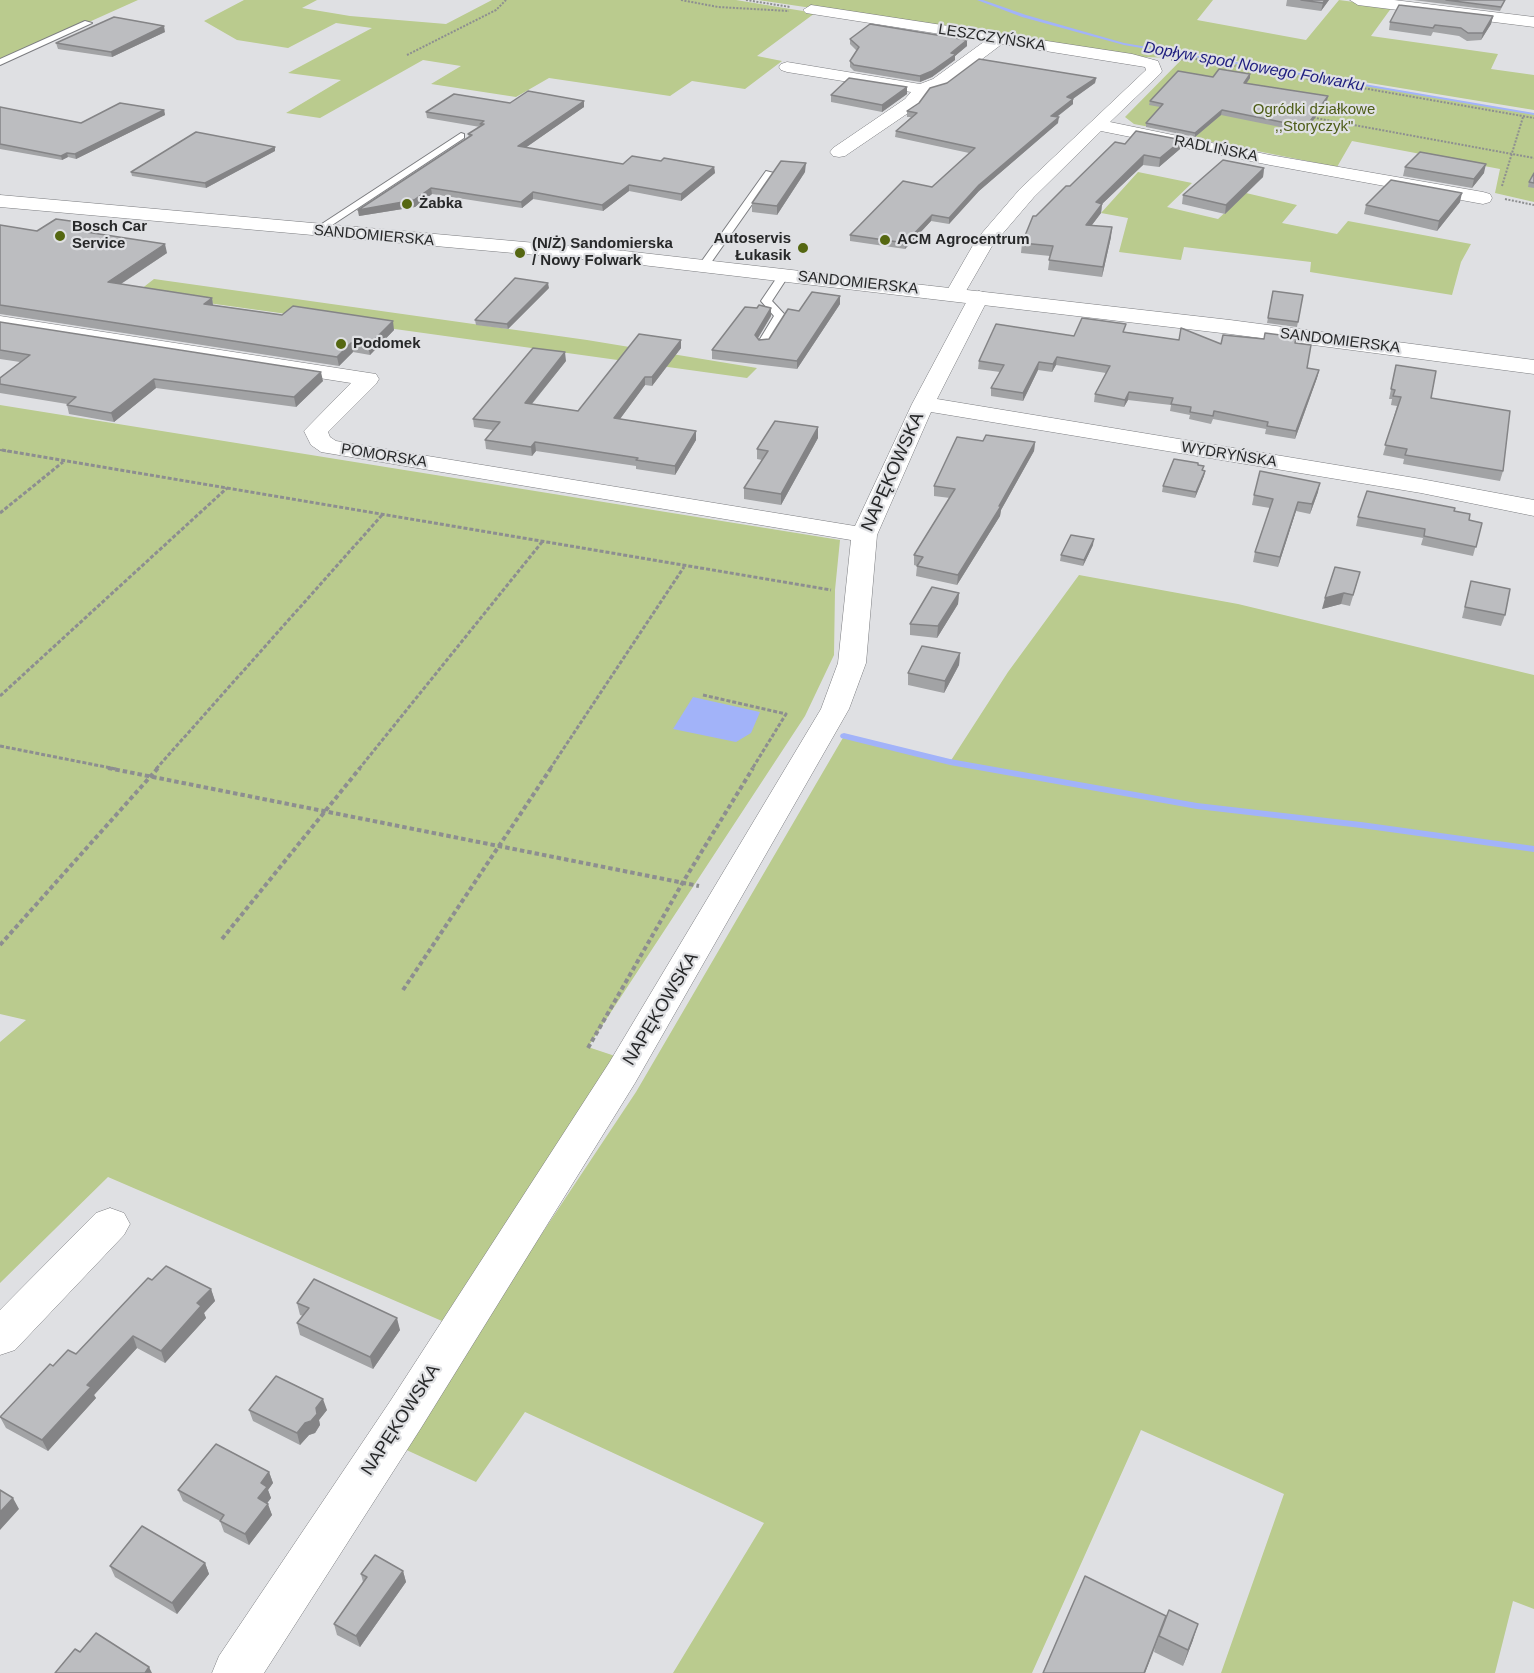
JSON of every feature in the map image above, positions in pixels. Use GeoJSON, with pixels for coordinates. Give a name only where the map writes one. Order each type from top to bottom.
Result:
{"type":"FeatureCollection","features":[{"type":"Feature","properties":{"kind":"street"},"geometry":{"type":"LineString","coordinates":[[1358,0],[1534,22]]}},
{"type":"Feature","properties":{"kind":"street","name":"LESZCZYŃSKA"},"geometry":{"type":"LineString","coordinates":[[811,10],[1139,61]]}},
{"type":"Feature","properties":{"kind":"street"},"geometry":{"type":"LineString","coordinates":[[787,67],[921,89],[939,83],[998,39]]}},
{"type":"Feature","properties":{"kind":"street"},"geometry":{"type":"LineString","coordinates":[[955,294],[983,244],[1027,193],[1154,71],[1152,64],[1139,61]]}},
{"type":"Feature","properties":{"kind":"street"},"geometry":{"type":"LineString","coordinates":[[838,152],[911,104],[921,89]]}},
{"type":"Feature","properties":{"kind":"street","name":"RADLIŃSKA"},"geometry":{"type":"LineString","coordinates":[[1097,125],[1270,160],[1491,195]]}},
{"type":"Feature","properties":{"kind":"street","name":"SANDOMIERSKA"},"geometry":{"type":"LineString","coordinates":[[0,201],[704,266],[1293,335],[1534,367]]}},
{"type":"Feature","properties":{"kind":"street","name":"NAPĘKOWSKA"},"geometry":{"type":"LineString","coordinates":[[236,1673],[486,1290],[622,1073],[835,709],[852,663],[864,535],[923,404],[979,297]]}},
{"type":"Feature","properties":{"kind":"street","name":"POMORSKA"},"geometry":{"type":"LineString","coordinates":[[0,322],[368,379],[316,431],[319,440],[329,447],[864,535]]}},
{"type":"Feature","properties":{"kind":"street","name":"WYDRYŃSKA"},"geometry":{"type":"LineString","coordinates":[[923,404],[1421,486],[1534,508]]}},
{"type":"Feature","properties":{"kind":"street"},"geometry":{"type":"LineString","coordinates":[[0,1338],[111,1224]]}},
{"type":"Feature","properties":{"kind":"lane"},"geometry":{"type":"LineString","coordinates":[[0,62],[88,23]]}},
{"type":"Feature","properties":{"kind":"lane"},"geometry":{"type":"LineString","coordinates":[[316,231],[461,136]]}},
{"type":"Feature","properties":{"kind":"lane"},"geometry":{"type":"LineString","coordinates":[[704,266],[769,173]]}},
{"type":"Feature","properties":{"kind":"lane"},"geometry":{"type":"LineString","coordinates":[[763,344],[780,316],[766,301],[784,275]]}},
{"type":"Feature","properties":{"kind":"path"},"geometry":{"type":"LineString","coordinates":[[408,55],[496,10],[506,0]]}},
{"type":"Feature","properties":{"kind":"path"},"geometry":{"type":"LineString","coordinates":[[681,0],[689,4],[748,10],[811,10]]}},
{"type":"Feature","properties":{"kind":"path"},"geometry":{"type":"LineString","coordinates":[[746,0],[811,10]]}},
{"type":"Feature","properties":{"kind":"path"},"geometry":{"type":"LineString","coordinates":[[1139,61],[1196,59],[1534,118]]}},
{"type":"Feature","properties":{"kind":"path"},"geometry":{"type":"LineString","coordinates":[[1302,116],[1534,158]]}},
{"type":"Feature","properties":{"kind":"path"},"geometry":{"type":"LineString","coordinates":[[1491,195],[1513,154],[1523,117]]}},
{"type":"Feature","properties":{"kind":"path"},"geometry":{"type":"LineString","coordinates":[[1504,199],[1534,205]]}},
{"type":"Feature","properties":{"kind":"path"},"geometry":{"type":"LineString","coordinates":[[0,450],[684,567],[835,590]]}},
{"type":"Feature","properties":{"kind":"path"},"geometry":{"type":"LineString","coordinates":[[0,513],[63,462]]}},
{"type":"Feature","properties":{"kind":"path"},"geometry":{"type":"LineString","coordinates":[[0,696],[227,488]]}},
{"type":"Feature","properties":{"kind":"path"},"geometry":{"type":"LineString","coordinates":[[0,945],[382,515]]}},
{"type":"Feature","properties":{"kind":"path"},"geometry":{"type":"LineString","coordinates":[[222,939],[542,542]]}},
{"type":"Feature","properties":{"kind":"path"},"geometry":{"type":"LineString","coordinates":[[403,990],[684,567]]}},
{"type":"Feature","properties":{"kind":"path"},"geometry":{"type":"LineString","coordinates":[[588,1048],[683,882],[786,714],[703,695]]}},
{"type":"Feature","properties":{"kind":"path"},"geometry":{"type":"LineString","coordinates":[[0,746],[729,892]]}},
{"type":"Feature","properties":{"kind":"green space"},"geometry":{"type":"Polygon","coordinates":[[[0,0],[138,0],[0,62],[0,0]]]}},
{"type":"Feature","properties":{"kind":"green space"},"geometry":{"type":"Polygon","coordinates":[[[244,0],[317,0],[302,8],[350,16],[446,24],[492,0],[736,0],[815,13],[757,56],[782,61],[745,89],[692,81],[670,96],[549,78],[516,97],[431,84],[461,66],[423,60],[320,118],[286,113],[341,80],[288,73],[372,28],[336,23],[288,48],[237,40],[204,21],[244,0]]]}},
{"type":"Feature","properties":{"kind":"green space"},"geometry":{"type":"Polygon","coordinates":[[[758,0],[1213,0],[1197,20],[1306,40],[1339,0],[1392,7],[1371,36],[1498,54],[1491,69],[1534,75],[1534,110],[1187,53],[1181,58],[1140,57],[758,0]]]}},
{"type":"Feature","properties":{"kind":"green space","name":"Ogródki działkowe ,,Storyczyk\""},"geometry":{"type":"Polygon","coordinates":[[[1187,54],[1534,114],[1534,202],[1495,193],[1500,169],[1352,141],[1337,167],[1197,139],[1196,136],[1134,124],[1125,117],[1187,54]]]}},
{"type":"Feature","properties":{"kind":"green space"},"geometry":{"type":"Polygon","coordinates":[[[1138,172],[1192,183],[1167,207],[1218,219],[1246,193],[1297,205],[1282,223],[1337,234],[1348,221],[1471,244],[1461,262],[1452,295],[1310,272],[1311,262],[1184,247],[1181,260],[1119,252],[1128,218],[1101,213],[1138,172]]]}},
{"type":"Feature","properties":{"kind":"green space"},"geometry":{"type":"Polygon","coordinates":[[[154,279],[587,340],[757,368],[747,378],[136,293],[154,279]]]}},
{"type":"Feature","properties":{"kind":"green space"},"geometry":{"type":"Polygon","coordinates":[[[0,405],[840,540],[835,590],[834,655],[805,716],[588,1047],[615,1056],[442,1321],[108,1177],[0,1283],[0,1042],[26,1020],[0,1014],[0,405]]]}},
{"type":"Feature","properties":{"kind":"green space"},"geometry":{"type":"Polygon","coordinates":[[[1079,575],[1238,604],[1534,675],[1534,1609],[1513,1601],[1495,1673],[1221,1673],[1284,1494],[1141,1430],[1032,1673],[673,1673],[764,1523],[525,1412],[476,1482],[400,1447],[636,1092],[844,736],[950,762],[1008,672],[1079,575]]]}},
{"type":"Feature","properties":{"kind":"water"},"geometry":{"type":"Polygon","coordinates":[[[693,697],[760,712],[751,733],[736,742],[673,729],[693,697]]]}},
{"type":"Feature","properties":{"kind":"building"},"geometry":{"type":"Polygon","coordinates":[[[1301,0],[1325,0],[1323,3],[1301,0]]]}},
{"type":"Feature","properties":{"kind":"building"},"geometry":{"type":"Polygon","coordinates":[[[1446,0],[1505,0],[1501,7],[1446,0]]]}},
{"type":"Feature","properties":{"kind":"building"},"geometry":{"type":"Polygon","coordinates":[[[1399,5],[1493,16],[1483,33],[1468,33],[1461,28],[1435,25],[1433,28],[1390,22],[1399,5]]]}},
{"type":"Feature","properties":{"kind":"building"},"geometry":{"type":"Polygon","coordinates":[[[114,17],[164,26],[111,52],[56,43],[114,17]]]}},
{"type":"Feature","properties":{"kind":"building"},"geometry":{"type":"Polygon","coordinates":[[[870,24],[967,40],[951,53],[956,54],[932,71],[920,76],[854,65],[850,61],[859,47],[850,39],[870,24]]]}},
{"type":"Feature","properties":{"kind":"building"},"geometry":{"type":"Polygon","coordinates":[[[979,59],[1096,78],[1067,97],[1073,99],[1051,116],[1059,117],[979,185],[949,218],[932,215],[905,243],[850,235],[903,181],[932,187],[975,148],[896,131],[917,113],[907,111],[919,103],[930,88],[947,83],[979,59]]]}},
{"type":"Feature","properties":{"kind":"building"},"geometry":{"type":"Polygon","coordinates":[[[1219,69],[1250,74],[1244,83],[1328,96],[1306,127],[1222,110],[1195,133],[1146,123],[1163,104],[1150,101],[1178,71],[1213,77],[1219,69]]]}},
{"type":"Feature","properties":{"kind":"building"},"geometry":{"type":"Polygon","coordinates":[[[849,78],[907,87],[882,105],[831,95],[849,78]]]}},
{"type":"Feature","properties":{"kind":"building"},"geometry":{"type":"Polygon","coordinates":[[[528,91],[584,101],[518,146],[623,164],[632,156],[661,161],[664,158],[714,167],[681,194],[629,185],[602,205],[533,192],[521,202],[431,188],[414,200],[358,210],[472,135],[468,134],[484,124],[480,124],[484,121],[426,112],[454,94],[510,103],[528,91]]]}},
{"type":"Feature","properties":{"kind":"building"},"geometry":{"type":"Polygon","coordinates":[[[120,103],[164,110],[75,154],[67,153],[61,156],[0,144],[0,107],[81,123],[120,103]]]}},
{"type":"Feature","properties":{"kind":"building"},"geometry":{"type":"Polygon","coordinates":[[[1136,131],[1182,140],[1160,158],[1144,155],[1096,202],[1102,204],[1086,225],[1112,227],[1103,267],[1049,260],[1053,246],[1022,243],[1033,216],[1036,216],[1066,186],[1070,186],[1115,142],[1125,144],[1136,131]]]}},
{"type":"Feature","properties":{"kind":"building"},"geometry":{"type":"Polygon","coordinates":[[[196,132],[275,147],[205,183],[131,172],[196,132]]]}},
{"type":"Feature","properties":{"kind":"building"},"geometry":{"type":"Polygon","coordinates":[[[1420,152],[1486,164],[1474,179],[1405,167],[1420,152]]]}},
{"type":"Feature","properties":{"kind":"building"},"geometry":{"type":"Polygon","coordinates":[[[1223,160],[1264,168],[1226,205],[1183,195],[1223,160]]]}},
{"type":"Feature","properties":{"kind":"building"},"geometry":{"type":"Polygon","coordinates":[[[781,161],[806,163],[777,206],[752,203],[781,161]]]}},
{"type":"Feature","properties":{"kind":"building"},"geometry":{"type":"Polygon","coordinates":[[[1534,173],[1534,183],[1529,182],[1534,173]]]}},
{"type":"Feature","properties":{"kind":"building"},"geometry":{"type":"Polygon","coordinates":[[[1391,180],[1462,193],[1439,221],[1366,205],[1391,180]]]}},
{"type":"Feature","properties":{"kind":"building"},"geometry":{"type":"Polygon","coordinates":[[[56,219],[92,224],[88,227],[92,228],[86,232],[165,244],[108,282],[212,298],[204,304],[282,315],[293,306],[393,321],[368,346],[351,343],[337,357],[0,305],[0,225],[37,231],[56,219]]]}},
{"type":"Feature","properties":{"kind":"building"},"geometry":{"type":"Polygon","coordinates":[[[515,278],[548,283],[507,324],[475,320],[515,278]]]}},
{"type":"Feature","properties":{"kind":"building"},"geometry":{"type":"Polygon","coordinates":[[[1273,291],[1303,295],[1298,322],[1268,318],[1273,291]]]}},
{"type":"Feature","properties":{"kind":"building"},"geometry":{"type":"Polygon","coordinates":[[[812,292],[840,296],[797,361],[712,350],[745,307],[757,308],[759,305],[771,308],[755,335],[759,340],[769,339],[788,309],[799,311],[812,292]]]}},
{"type":"Feature","properties":{"kind":"building"},"geometry":{"type":"Polygon","coordinates":[[[1082,318],[1126,324],[1123,332],[1179,340],[1181,328],[1221,344],[1223,335],[1264,339],[1265,333],[1296,337],[1295,343],[1311,345],[1307,368],[1319,370],[1296,431],[1267,426],[1268,422],[1214,411],[1213,416],[1190,412],[1191,407],[1171,404],[1173,398],[1129,392],[1125,400],[1095,394],[1110,366],[1057,357],[1053,364],[1039,362],[1023,393],[991,388],[1004,365],[979,361],[996,324],[1074,336],[1082,318]]]}},
{"type":"Feature","properties":{"kind":"building"},"geometry":{"type":"Polygon","coordinates":[[[0,322],[321,372],[294,397],[154,379],[111,413],[67,405],[76,397],[0,384],[0,378],[30,355],[0,350],[0,322]]]}},
{"type":"Feature","properties":{"kind":"building"},"geometry":{"type":"Polygon","coordinates":[[[639,334],[681,340],[652,377],[645,377],[614,418],[696,431],[675,466],[535,442],[531,447],[485,440],[500,422],[473,419],[533,348],[565,352],[525,403],[578,411],[639,334]]]}},
{"type":"Feature","properties":{"kind":"building"},"geometry":{"type":"Polygon","coordinates":[[[1396,365],[1436,371],[1431,398],[1510,411],[1503,471],[1405,455],[1407,449],[1385,445],[1401,397],[1393,396],[1395,390],[1391,389],[1396,365]]]}},
{"type":"Feature","properties":{"kind":"building"},"geometry":{"type":"Polygon","coordinates":[[[775,421],[818,427],[781,494],[744,488],[768,451],[757,449],[775,421]]]}},
{"type":"Feature","properties":{"kind":"building"},"geometry":{"type":"Polygon","coordinates":[[[986,435],[1035,442],[999,506],[1001,506],[958,575],[917,566],[923,557],[914,555],[955,489],[934,486],[957,437],[983,441],[986,435]]]}},
{"type":"Feature","properties":{"kind":"building"},"geometry":{"type":"Polygon","coordinates":[[[1174,459],[1204,466],[1202,470],[1205,471],[1196,492],[1163,486],[1174,459]]]}},
{"type":"Feature","properties":{"kind":"building"},"geometry":{"type":"Polygon","coordinates":[[[1260,471],[1320,483],[1312,504],[1298,502],[1280,557],[1255,552],[1273,499],[1254,495],[1260,471]]]}},
{"type":"Feature","properties":{"kind":"building"},"geometry":{"type":"Polygon","coordinates":[[[1367,491],[1455,508],[1454,511],[1470,514],[1469,520],[1482,523],[1476,547],[1424,536],[1425,529],[1358,517],[1367,491]]]}},
{"type":"Feature","properties":{"kind":"building"},"geometry":{"type":"Polygon","coordinates":[[[1071,535],[1094,539],[1084,560],[1061,555],[1071,535]]]}},
{"type":"Feature","properties":{"kind":"building"},"geometry":{"type":"Polygon","coordinates":[[[1335,567],[1360,572],[1353,595],[1344,593],[1325,598],[1335,567]]]}},
{"type":"Feature","properties":{"kind":"building"},"geometry":{"type":"Polygon","coordinates":[[[1471,581],[1510,589],[1505,615],[1465,607],[1471,581]]]}},
{"type":"Feature","properties":{"kind":"building"},"geometry":{"type":"Polygon","coordinates":[[[932,587],[959,593],[938,626],[910,624],[932,587]]]}},
{"type":"Feature","properties":{"kind":"building"},"geometry":{"type":"Polygon","coordinates":[[[922,646],[960,653],[945,681],[908,673],[922,646]]]}},
{"type":"Feature","properties":{"kind":"building"},"geometry":{"type":"Polygon","coordinates":[[[166,1266],[211,1289],[197,1303],[201,1306],[161,1351],[133,1336],[87,1385],[91,1387],[42,1440],[0,1417],[50,1364],[53,1366],[68,1350],[76,1354],[148,1278],[152,1280],[166,1266]]]}},
{"type":"Feature","properties":{"kind":"building"},"geometry":{"type":"Polygon","coordinates":[[[314,1279],[397,1318],[370,1357],[297,1323],[309,1308],[297,1303],[314,1279]]]}},
{"type":"Feature","properties":{"kind":"building"},"geometry":{"type":"Polygon","coordinates":[[[276,1376],[323,1399],[316,1408],[317,1414],[297,1433],[249,1410],[276,1376]]]}},
{"type":"Feature","properties":{"kind":"building"},"geometry":{"type":"Polygon","coordinates":[[[216,1444],[269,1472],[261,1483],[267,1487],[258,1498],[268,1504],[245,1534],[220,1521],[224,1515],[178,1490],[216,1444]]]}},
{"type":"Feature","properties":{"kind":"building"},"geometry":{"type":"Polygon","coordinates":[[[0,1490],[13,1498],[0,1512],[0,1490]]]}},
{"type":"Feature","properties":{"kind":"building"},"geometry":{"type":"Polygon","coordinates":[[[142,1526],[205,1563],[172,1603],[110,1566],[142,1526]]]}},
{"type":"Feature","properties":{"kind":"building"},"geometry":{"type":"Polygon","coordinates":[[[375,1555],[403,1571],[356,1636],[334,1624],[367,1577],[361,1574],[375,1555]]]}},
{"type":"Feature","properties":{"kind":"building"},"geometry":{"type":"Polygon","coordinates":[[[1085,1576],[1166,1616],[1144,1673],[1043,1673],[1085,1576]]]}},
{"type":"Feature","properties":{"kind":"building"},"geometry":{"type":"Polygon","coordinates":[[[1169,1610],[1198,1624],[1188,1650],[1159,1636],[1169,1610]]]}},
{"type":"Feature","properties":{"kind":"building"},"geometry":{"type":"Polygon","coordinates":[[[96,1633],[149,1667],[145,1673],[55,1673],[75,1649],[80,1652],[96,1633]]]}},
{"type":"Feature","properties":{"kind":"waterway","name":"Dopływ spod Nowego Folwarku"},"geometry":{"type":"LineString","coordinates":[[979,0],[1024,16],[1124,44],[1534,114]]}},
{"type":"Feature","properties":{"kind":"waterway"},"geometry":{"type":"LineString","coordinates":[[844,736],[950,762],[1197,806],[1361,825],[1534,849]]}},
{"type":"Feature","properties":{"kind":"place","name":"Żabka"},"geometry":{"type":"Point","coordinates":[407,204]}},
{"type":"Feature","properties":{"kind":"place","name":"Bosch Car Service"},"geometry":{"type":"Point","coordinates":[60,236]}},
{"type":"Feature","properties":{"kind":"place","name":"ACM Agrocentrum"},"geometry":{"type":"Point","coordinates":[885,240]}},
{"type":"Feature","properties":{"kind":"place","name":"Autoservis Łukasik"},"geometry":{"type":"Point","coordinates":[803,248]}},
{"type":"Feature","properties":{"kind":"place","name":"(N/Ż) Sandomierska / Nowy Folwark"},"geometry":{"type":"Point","coordinates":[520,253]}},
{"type":"Feature","properties":{"kind":"place","name":"Podomek"},"geometry":{"type":"Point","coordinates":[341,344]}}]}
